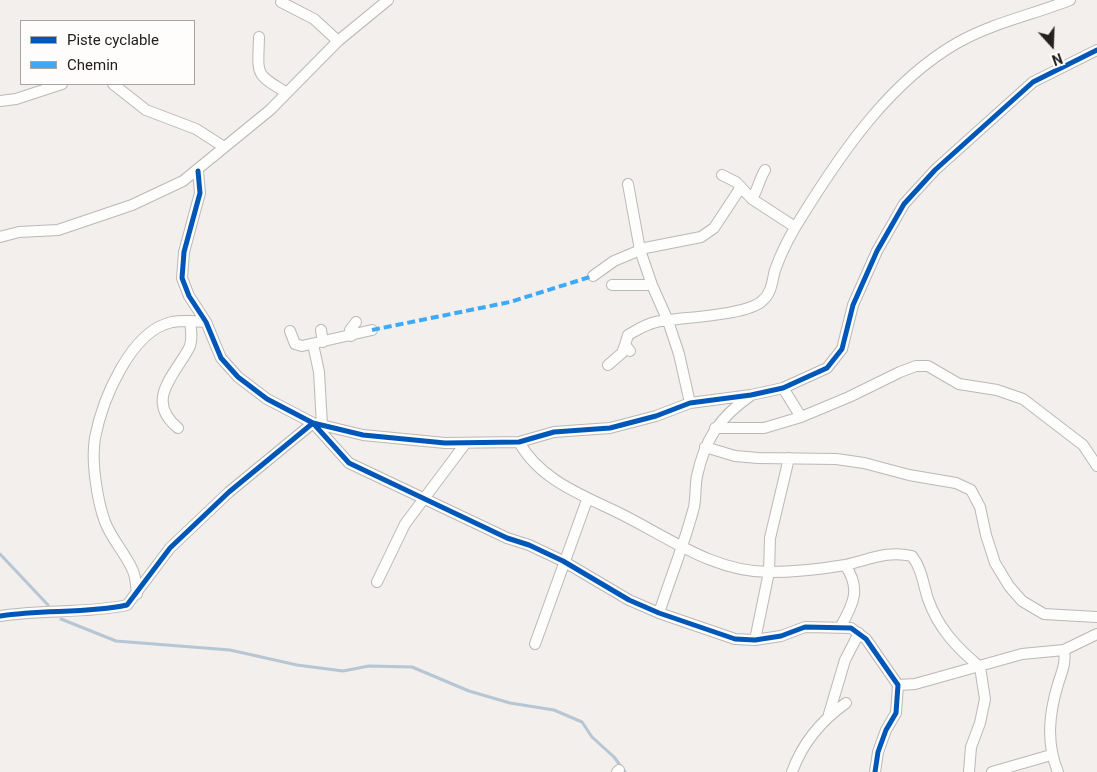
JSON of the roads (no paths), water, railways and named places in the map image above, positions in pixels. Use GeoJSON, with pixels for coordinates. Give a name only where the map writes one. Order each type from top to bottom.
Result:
{"type":"FeatureCollection","features":[{"type":"Feature","properties":{"kind":"street"},"geometry":{"type":"LineString","coordinates":[[0,238],[19,232],[58,230],[104,216],[159,194],[198,171],[224,146],[287,93],[338,41],[388,0]]}},
{"type":"Feature","properties":{"kind":"street"},"geometry":{"type":"LineString","coordinates":[[608,364],[628,348],[628,334],[654,322],[746,309],[762,301],[772,288],[776,269],[795,227],[838,159],[878,112],[924,64],[958,43],[992,26],[1070,0]]}},
{"type":"Feature","properties":{"kind":"street"},"geometry":{"type":"LineString","coordinates":[[281,2],[314,19],[338,41]]}},
{"type":"Feature","properties":{"kind":"street"},"geometry":{"type":"LineString","coordinates":[[259,37],[258,72],[262,78],[287,93]]}},
{"type":"Feature","properties":{"kind":"street"},"geometry":{"type":"LineString","coordinates":[[198,171],[200,194],[184,252],[182,278],[189,296],[206,322],[222,358],[238,377],[267,399],[318,424],[363,435],[465,444],[518,442],[554,432],[610,428],[656,416],[690,403],[751,395],[783,388],[827,368],[842,349],[853,305],[877,250],[904,204],[935,170],[1033,82],[1097,50]]}},
{"type":"Feature","properties":{"kind":"street"},"geometry":{"type":"LineString","coordinates":[[0,100],[16,99],[59,85]]}},
{"type":"Feature","properties":{"kind":"street"},"geometry":{"type":"LineString","coordinates":[[114,85],[146,110],[196,129],[224,146]]}},
{"type":"Feature","properties":{"kind":"street"},"geometry":{"type":"LineString","coordinates":[[752,199],[761,185],[761,177],[765,170]]}},
{"type":"Feature","properties":{"kind":"street"},"geometry":{"type":"LineString","coordinates":[[722,175],[730,178],[752,199],[795,227]]}},
{"type":"Feature","properties":{"kind":"street"},"geometry":{"type":"LineString","coordinates":[[628,184],[640,250],[652,285],[668,320],[679,354],[690,403]]}},
{"type":"Feature","properties":{"kind":"street"},"geometry":{"type":"LineString","coordinates":[[593,276],[614,261],[640,250],[701,237],[714,228],[741,187]]}},
{"type":"Feature","properties":{"kind":"street"},"geometry":{"type":"LineString","coordinates":[[612,285],[652,285]]}},
{"type":"Feature","properties":{"kind":"street"},"geometry":{"type":"LineString","coordinates":[[178,428],[171,422],[165,412],[162,397],[180,359],[190,347],[192,338],[190,321]]}},
{"type":"Feature","properties":{"kind":"street"},"geometry":{"type":"LineString","coordinates":[[137,594],[134,572],[105,522],[97,485],[95,440],[104,406],[119,369],[133,351],[152,332],[170,322],[206,322]]}},
{"type":"Feature","properties":{"kind":"street"},"geometry":{"type":"LineString","coordinates":[[351,336],[350,330],[356,322]]}},
{"type":"Feature","properties":{"kind":"street"},"geometry":{"type":"LineString","coordinates":[[321,330],[318,343],[318,424],[349,463],[422,499],[562,561],[629,600],[659,613],[735,639],[755,640],[782,636],[804,627],[841,626],[851,628],[859,633],[866,639],[898,685],[896,713],[886,730],[878,752],[875,772]]}},
{"type":"Feature","properties":{"kind":"street"},"geometry":{"type":"LineString","coordinates":[[290,331],[296,344],[302,346],[372,330]]}},
{"type":"Feature","properties":{"kind":"street"},"geometry":{"type":"LineString","coordinates":[[714,428],[764,428],[801,417],[849,397],[900,372],[916,366],[928,366],[958,384],[996,390],[1023,399],[1083,445],[1097,466]]}},
{"type":"Feature","properties":{"kind":"street"},"geometry":{"type":"LineString","coordinates":[[783,388],[801,417]]}},
{"type":"Feature","properties":{"kind":"street"},"geometry":{"type":"LineString","coordinates":[[659,613],[694,506],[697,477],[705,447],[714,428],[730,410],[751,395]]}},
{"type":"Feature","properties":{"kind":"street"},"geometry":{"type":"LineString","coordinates":[[0,616],[22,612],[76,612],[108,609],[127,604],[137,594],[170,548],[229,492],[318,424]]}},
{"type":"Feature","properties":{"kind":"street"},"geometry":{"type":"LineString","coordinates":[[518,442],[525,454],[542,472],[586,500],[619,513],[680,547],[732,568],[769,572],[846,565],[881,555],[899,553],[912,556],[919,566],[928,600],[943,628],[957,648],[980,667],[985,699],[980,723],[971,747],[969,772]]}},
{"type":"Feature","properties":{"kind":"street"},"geometry":{"type":"LineString","coordinates":[[377,582],[392,547],[422,499],[465,444]]}},
{"type":"Feature","properties":{"kind":"street"},"geometry":{"type":"LineString","coordinates":[[705,447],[735,456],[836,459],[864,463],[909,475],[956,482],[971,490],[980,507],[995,563],[1009,586],[1022,601],[1044,614],[1097,617]]}},
{"type":"Feature","properties":{"kind":"street"},"geometry":{"type":"LineString","coordinates":[[755,640],[769,572],[770,538],[789,458]]}},
{"type":"Feature","properties":{"kind":"street"},"geometry":{"type":"LineString","coordinates":[[534,644],[562,561],[586,500]]}},
{"type":"Feature","properties":{"kind":"street"},"geometry":{"type":"LineString","coordinates":[[841,626],[849,612],[856,589],[854,578],[846,565]]}},
{"type":"Feature","properties":{"kind":"street"},"geometry":{"type":"LineString","coordinates":[[829,714],[845,660],[859,633]]}},
{"type":"Feature","properties":{"kind":"street"},"geometry":{"type":"LineString","coordinates":[[898,685],[915,684],[1022,654],[1064,650],[1097,634]]}},
{"type":"Feature","properties":{"kind":"street"},"geometry":{"type":"LineString","coordinates":[[1058,772],[1051,755],[1051,709],[1066,664],[1064,650]]}},
{"type":"Feature","properties":{"kind":"street"},"geometry":{"type":"LineString","coordinates":[[792,772],[806,744],[829,714],[846,703]]}},
{"type":"Feature","properties":{"kind":"street"},"geometry":{"type":"LineString","coordinates":[[992,772],[1051,755]]}},
{"type":"Feature","properties":{"kind":"waterway"},"geometry":{"type":"LineString","coordinates":[[0,554],[48,605]]}},
{"type":"Feature","properties":{"kind":"waterway"},"geometry":{"type":"LineString","coordinates":[[61,619],[116,641],[230,650],[297,665],[343,671],[369,666],[412,667],[469,691],[510,703],[554,710],[582,722],[592,737],[614,757],[625,772]]}}]}
